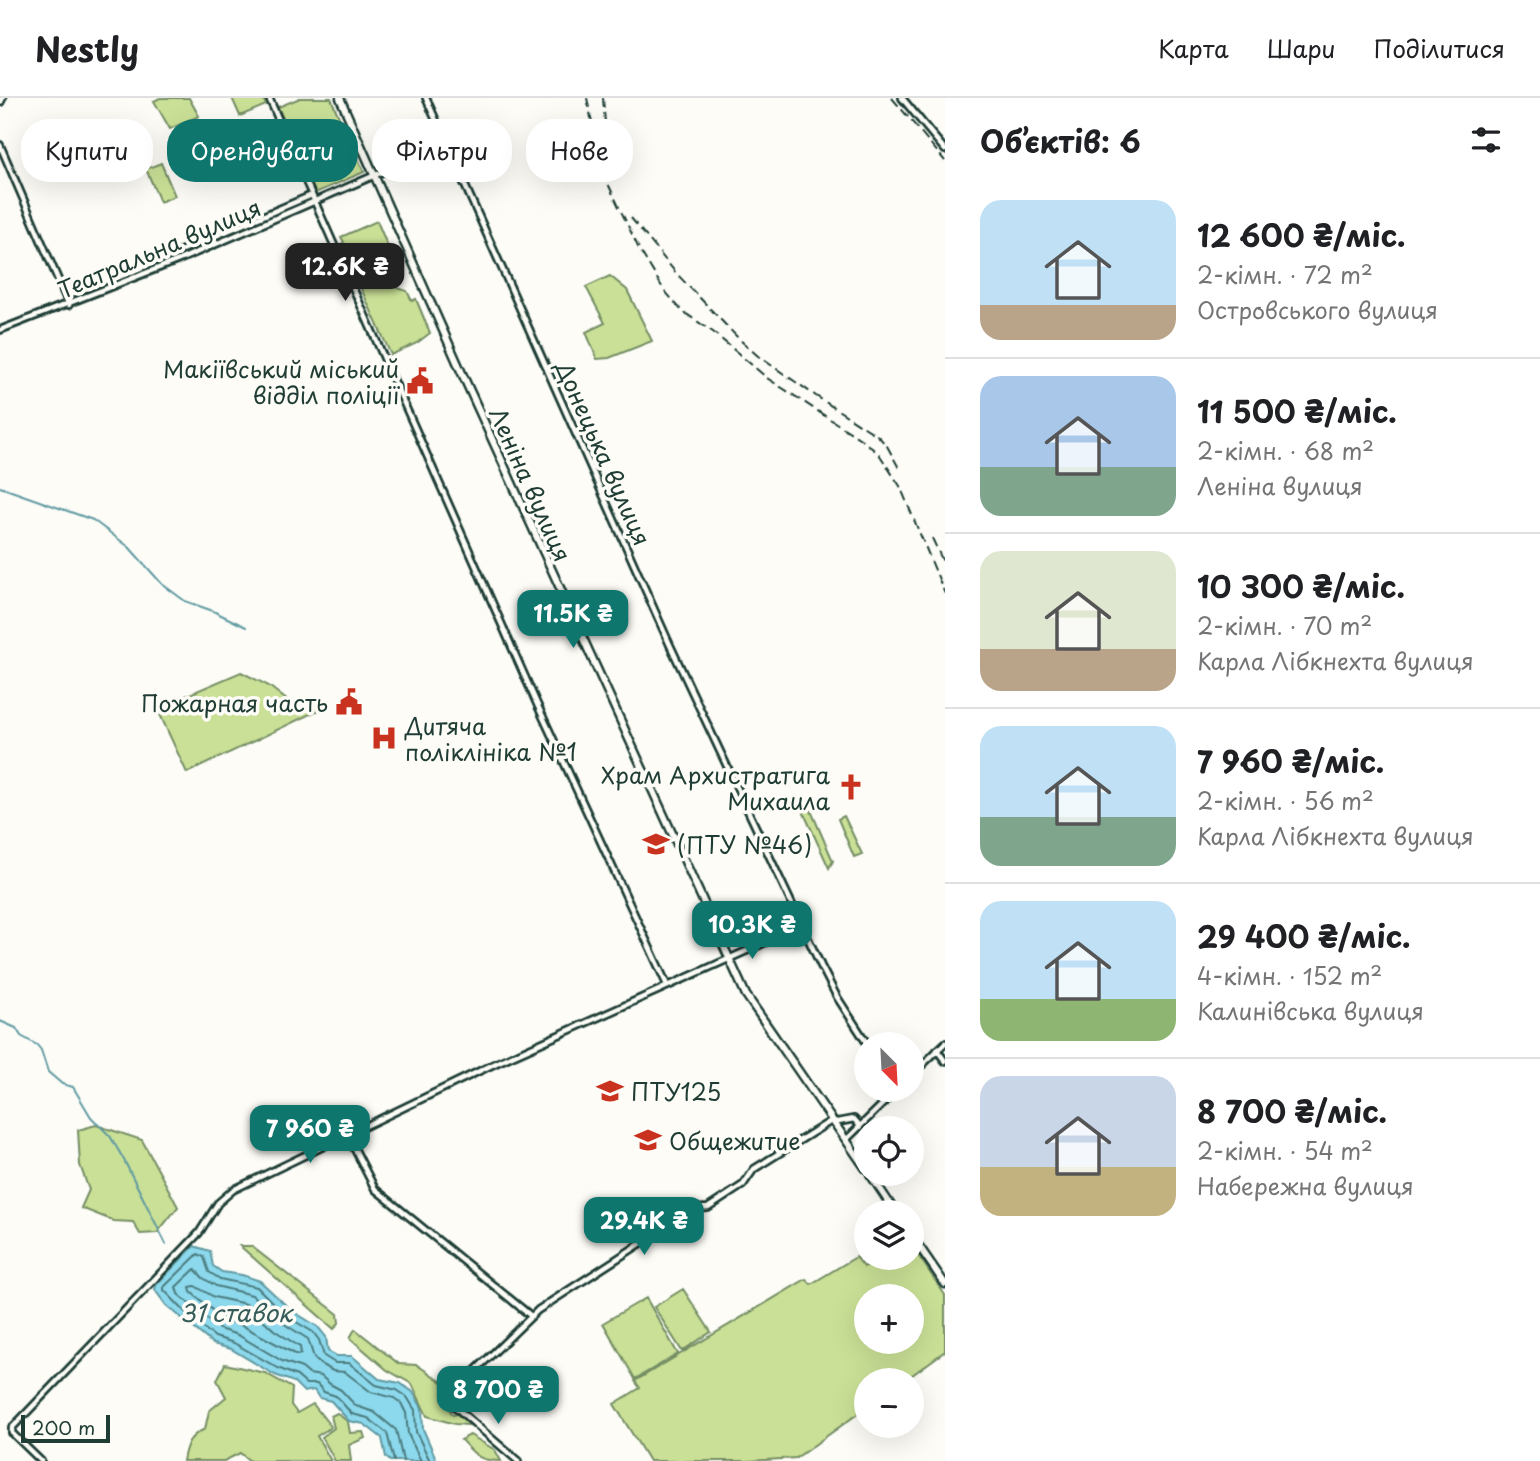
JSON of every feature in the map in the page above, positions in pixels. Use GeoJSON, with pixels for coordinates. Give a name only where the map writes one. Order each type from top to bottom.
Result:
{"type":"FeatureCollection","features":[{"type":"Feature","properties":{"kind":"main road","name":"Леніна вулиця"},"geometry":{"type":"LineString","coordinates":[[340,98],[372,170]]}},
{"type":"Feature","properties":{"kind":"main road","name":"Леніна вулиця"},"geometry":{"type":"LineString","coordinates":[[377,182],[727,958],[746,995],[854,1152]]}},
{"type":"Feature","properties":{"kind":"main road"},"geometry":{"type":"LineString","coordinates":[[924,1253],[945,1284]]}},
{"type":"Feature","properties":{"kind":"street"},"geometry":{"type":"LineString","coordinates":[[269,98],[537,704],[667,985]]}},
{"type":"Feature","properties":{"kind":"street","name":"Донецька вулиця"},"geometry":{"type":"LineString","coordinates":[[426,98],[436,119]]}},
{"type":"Feature","properties":{"kind":"street"},"geometry":{"type":"LineString","coordinates":[[902,98],[945,150]]}},
{"type":"Feature","properties":{"kind":"street"},"geometry":{"type":"LineString","coordinates":[[0,145],[69,305]]}},
{"type":"Feature","properties":{"kind":"street","name":"Театральна вулиця"},"geometry":{"type":"LineString","coordinates":[[0,331],[179,260],[372,176]]}},
{"type":"Feature","properties":{"kind":"street","name":"Донецька вулиця"},"geometry":{"type":"LineString","coordinates":[[464,182],[659,621],[802,926],[837,997],[860,1032]]}},
{"type":"Feature","properties":{"kind":"street","name":"Театральна вулиця"},"geometry":{"type":"LineString","coordinates":[[120,277],[312,195]]}},
{"type":"Feature","properties":{"kind":"street"},"geometry":{"type":"LineString","coordinates":[[41,1461],[12,1433],[12,1428],[199,1233],[226,1195],[347,1134],[667,985],[802,926]]}},
{"type":"Feature","properties":{"kind":"street"},"geometry":{"type":"LineString","coordinates":[[924,1063],[945,1043]]}},
{"type":"Feature","properties":{"kind":"street"},"geometry":{"type":"LineString","coordinates":[[937,1050],[945,1061]]}},
{"type":"Feature","properties":{"kind":"street"},"geometry":{"type":"LineString","coordinates":[[870,1116],[884,1102]]}},
{"type":"Feature","properties":{"kind":"street"},"geometry":{"type":"LineString","coordinates":[[518,1461],[453,1405],[450,1399],[452,1394],[531,1316],[694,1209],[708,1208],[743,1185],[754,1169],[831,1121],[854,1119]]}},
{"type":"Feature","properties":{"kind":"street"},"geometry":{"type":"LineString","coordinates":[[846,1140],[854,1132]]}},
{"type":"Feature","properties":{"kind":"street"},"geometry":{"type":"LineString","coordinates":[[347,1134],[375,1189],[531,1316]]}},
{"type":"Feature","properties":{"kind":"green space"},"geometry":{"type":"Polygon","coordinates":[[[160,98],[189,98],[199,116],[192,119],[167,119],[167,124],[154,101],[160,98]]]}},
{"type":"Feature","properties":{"kind":"green space"},"geometry":{"type":"Polygon","coordinates":[[[232,98],[263,98],[266,105],[240,116],[232,98]]]}},
{"type":"Feature","properties":{"kind":"green space"},"geometry":{"type":"Polygon","coordinates":[[[300,98],[331,98],[340,119],[283,119],[278,107],[300,98]]]}},
{"type":"Feature","properties":{"kind":"green space"},"geometry":{"type":"Polygon","coordinates":[[[358,159],[364,172],[358,175],[358,159]]]}},
{"type":"Feature","properties":{"kind":"green space"},"geometry":{"type":"Polygon","coordinates":[[[161,163],[175,196],[160,202],[152,182],[153,166],[161,163]]]}},
{"type":"Feature","properties":{"kind":"green space"},"geometry":{"type":"Polygon","coordinates":[[[310,182],[341,182],[315,193],[310,182]]]}},
{"type":"Feature","properties":{"kind":"green space"},"geometry":{"type":"Polygon","coordinates":[[[256,221],[257,224],[181,256],[181,252],[256,221]]]}},
{"type":"Feature","properties":{"kind":"green space"},"geometry":{"type":"Polygon","coordinates":[[[377,221],[398,271],[387,275],[392,286],[407,291],[412,301],[416,299],[430,333],[417,343],[391,355],[341,244],[344,242],[341,237],[377,221]]]}},
{"type":"Feature","properties":{"kind":"green space"},"geometry":{"type":"Polygon","coordinates":[[[610,276],[627,290],[652,341],[609,358],[597,359],[586,332],[605,323],[586,287],[610,276]]]}},
{"type":"Feature","properties":{"kind":"green space"},"geometry":{"type":"Polygon","coordinates":[[[241,672],[269,686],[298,709],[309,699],[316,704],[321,702],[325,707],[187,773],[157,708],[241,672]]]}},
{"type":"Feature","properties":{"kind":"green space"},"geometry":{"type":"Polygon","coordinates":[[[809,806],[833,861],[829,868],[802,809],[809,806]]]}},
{"type":"Feature","properties":{"kind":"green space"},"geometry":{"type":"Polygon","coordinates":[[[844,816],[862,854],[854,857],[838,819],[844,816]]]}},
{"type":"Feature","properties":{"kind":"green space"},"geometry":{"type":"Polygon","coordinates":[[[96,1125],[142,1140],[178,1207],[157,1233],[140,1234],[133,1222],[114,1221],[81,1208],[89,1190],[80,1165],[78,1130],[96,1125]]]}},
{"type":"Feature","properties":{"kind":"green space"},"geometry":{"type":"Polygon","coordinates":[[[240,1246],[251,1246],[338,1314],[339,1323],[334,1329],[240,1246]]]}},
{"type":"Feature","properties":{"kind":"green space"},"geometry":{"type":"Polygon","coordinates":[[[854,1258],[854,1270],[924,1270],[924,1264],[945,1295],[945,1351],[922,1368],[854,1368],[854,1417],[796,1458],[649,1461],[614,1404],[640,1388],[635,1381],[806,1279],[811,1284],[854,1258]]]}},
{"type":"Feature","properties":{"kind":"green space"},"geometry":{"type":"Polygon","coordinates":[[[683,1289],[711,1332],[682,1351],[654,1307],[683,1289]]]}},
{"type":"Feature","properties":{"kind":"green space"},"geometry":{"type":"Polygon","coordinates":[[[646,1298],[678,1354],[635,1379],[603,1323],[646,1298]]]}},
{"type":"Feature","properties":{"kind":"green space"},"geometry":{"type":"Polygon","coordinates":[[[355,1329],[399,1364],[417,1365],[451,1388],[443,1399],[453,1415],[458,1413],[469,1425],[427,1416],[412,1384],[387,1370],[350,1338],[355,1329]]]}},
{"type":"Feature","properties":{"kind":"green space"},"geometry":{"type":"Polygon","coordinates":[[[225,1364],[265,1373],[292,1388],[291,1405],[297,1413],[313,1404],[331,1427],[317,1436],[331,1461],[250,1461],[240,1453],[224,1461],[183,1461],[189,1441],[205,1429],[209,1411],[226,1397],[217,1380],[225,1364]]]}},
{"type":"Feature","properties":{"kind":"green space"},"geometry":{"type":"Polygon","coordinates":[[[337,1413],[348,1422],[350,1433],[363,1432],[365,1438],[349,1445],[351,1461],[335,1461],[322,1437],[334,1428],[331,1416],[337,1413]]]}},
{"type":"Feature","properties":{"kind":"green space"},"geometry":{"type":"Polygon","coordinates":[[[470,1435],[495,1450],[501,1461],[483,1459],[474,1454],[461,1440],[470,1435]]]}},
{"type":"Feature","properties":{"kind":"water","name":"31 ставок"},"geometry":{"type":"Polygon","coordinates":[[[194,1246],[210,1251],[213,1266],[222,1272],[260,1281],[291,1310],[318,1327],[326,1337],[328,1351],[337,1356],[352,1356],[379,1379],[400,1383],[413,1392],[422,1408],[423,1429],[437,1461],[390,1461],[386,1457],[382,1438],[364,1424],[349,1421],[331,1401],[319,1398],[314,1390],[304,1392],[294,1382],[275,1375],[231,1349],[213,1344],[166,1305],[155,1290],[156,1285],[194,1246]]]}},
{"type":"Feature","properties":{"kind":"waterway"},"geometry":{"type":"LineString","coordinates":[[0,487],[93,520],[129,547],[162,584],[185,601],[246,627]]}},
{"type":"Feature","properties":{"kind":"waterway"},"geometry":{"type":"LineString","coordinates":[[0,1021],[16,1028],[21,1036],[37,1045],[48,1072],[62,1084],[73,1087],[91,1117],[110,1136],[166,1244]]}},
{"type":"Feature","properties":{"kind":"railway"},"geometry":{"type":"LineString","coordinates":[[587,98],[602,171],[639,249],[664,290],[682,311],[713,332],[767,378],[879,454],[900,486],[945,594]]}},
{"type":"Feature","properties":{"kind":"railway"},"geometry":{"type":"LineString","coordinates":[[603,98],[605,119]]}},
{"type":"Feature","properties":{"kind":"railway"},"geometry":{"type":"LineString","coordinates":[[892,98],[945,161]]}},
{"type":"Feature","properties":{"kind":"railway"},"geometry":{"type":"LineString","coordinates":[[631,218],[676,273],[740,340],[758,356],[878,436],[899,468]]}},
{"type":"Feature","properties":{"kind":"railway"},"geometry":{"type":"LineString","coordinates":[[932,538],[945,566]]}},
{"type":"Feature","properties":{"kind":"place","name":"Макіївський міський відділ поліції"},"geometry":{"type":"Point","coordinates":[420,381]}},
{"type":"Feature","properties":{"kind":"place","name":"Пожарная часть"},"geometry":{"type":"Point","coordinates":[349,702]}},
{"type":"Feature","properties":{"kind":"place","name":"Дитяча поліклініка №1"},"geometry":{"type":"Point","coordinates":[384,738]}},
{"type":"Feature","properties":{"kind":"place","name":"Храм Архистратига Михаила"},"geometry":{"type":"Point","coordinates":[851,787]}},
{"type":"Feature","properties":{"kind":"place","name":"(ПТУ №46)"},"geometry":{"type":"Point","coordinates":[656,844]}},
{"type":"Feature","properties":{"kind":"place","name":"ПТУ125"},"geometry":{"type":"Point","coordinates":[610,1091]}},
{"type":"Feature","properties":{"kind":"place","name":"Общежитие"},"geometry":{"type":"Point","coordinates":[648,1140]}}]}
